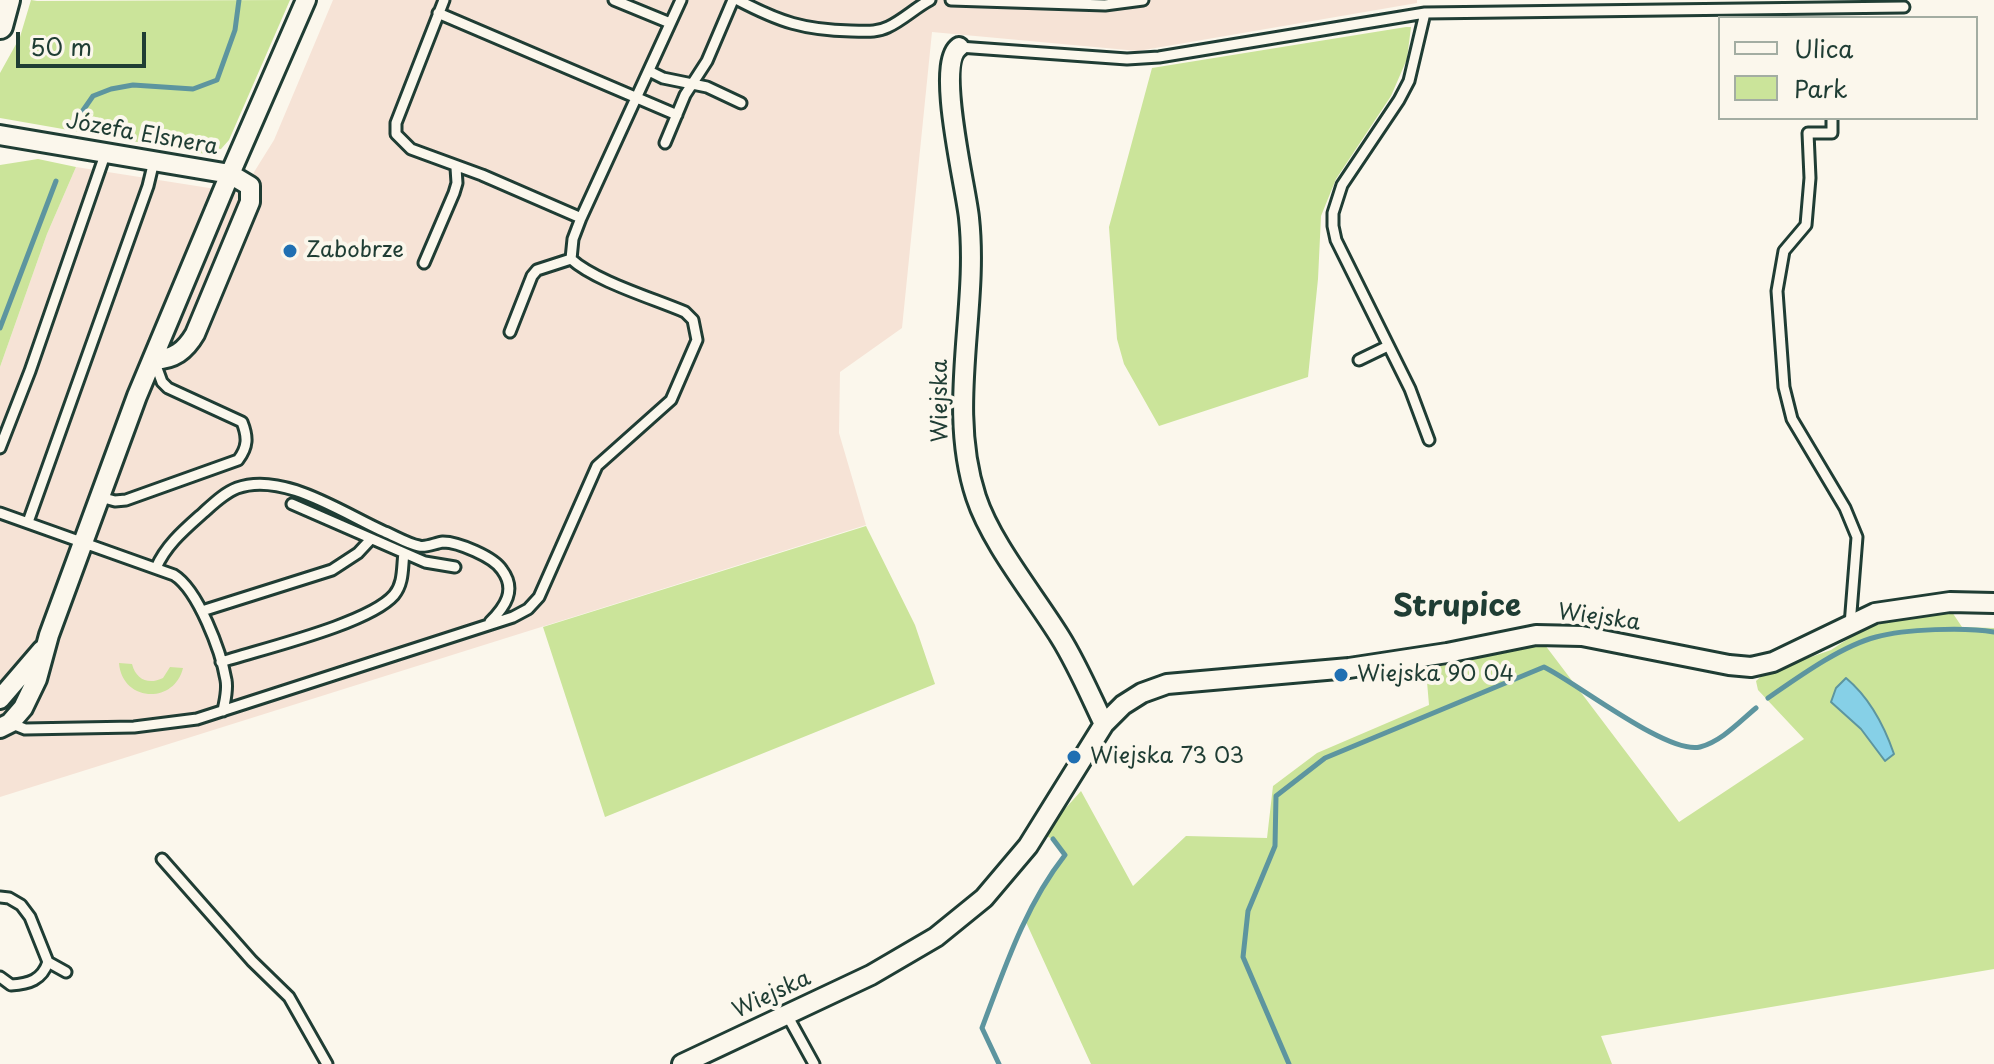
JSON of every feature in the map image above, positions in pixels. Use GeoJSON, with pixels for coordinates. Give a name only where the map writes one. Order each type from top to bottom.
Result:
{"type":"FeatureCollection","features":[{"type":"Feature","properties":{"kind":"street"},"geometry":{"type":"LineString","coordinates":[[0,26],[7,0]]}},
{"type":"Feature","properties":{"kind":"street","name":"Józefa Elsnera"},"geometry":{"type":"LineString","coordinates":[[0,135],[230,174],[306,0]]}},
{"type":"Feature","properties":{"kind":"street","name":"Wiejska"},"geometry":{"type":"LineString","coordinates":[[959,47],[953,51],[951,58],[951,93],[953,135],[965,184],[971,234],[964,393],[970,476],[988,523],[1063,641],[1104,724]]}},
{"type":"Feature","properties":{"kind":"street"},"geometry":{"type":"LineString","coordinates":[[5,726],[23,708],[37,679],[46,644],[137,396],[230,174],[244,180],[250,186],[250,202],[187,348],[174,356],[154,360]]}},
{"type":"Feature","properties":{"kind":"street","name":"Wiejska"},"geometry":{"type":"LineString","coordinates":[[682,1064],[871,975],[936,937],[984,898],[1028,846],[1104,724],[1123,705],[1142,693],[1167,684],[1349,668],[1536,635],[1582,636],[1751,667],[1773,662],[1875,613],[1950,602],[1994,603]]}},
{"type":"Feature","properties":{"kind":"street"},"geometry":{"type":"LineString","coordinates":[[0,699],[46,644]]}},
{"type":"Feature","properties":{"kind":"lane"},"geometry":{"type":"LineString","coordinates":[[444,0],[396,123],[396,134],[411,149],[482,175],[581,218]]}},
{"type":"Feature","properties":{"kind":"lane"},"geometry":{"type":"LineString","coordinates":[[614,0],[670,23]]}},
{"type":"Feature","properties":{"kind":"lane"},"geometry":{"type":"LineString","coordinates":[[571,259],[573,239],[581,218],[681,0]]}},
{"type":"Feature","properties":{"kind":"lane"},"geometry":{"type":"LineString","coordinates":[[665,143],[736,0],[796,26],[830,31],[877,31],[930,0]]}},
{"type":"Feature","properties":{"kind":"lane"},"geometry":{"type":"LineString","coordinates":[[951,0],[1105,5],[1143,0]]}},
{"type":"Feature","properties":{"kind":"lane"},"geometry":{"type":"LineString","coordinates":[[959,47],[1127,59],[1159,57],[1425,13],[1832,14],[1904,7]]}},
{"type":"Feature","properties":{"kind":"lane"},"geometry":{"type":"LineString","coordinates":[[438,13],[677,115]]}},
{"type":"Feature","properties":{"kind":"lane"},"geometry":{"type":"LineString","coordinates":[[1425,13],[1409,81],[1348,176],[1336,200],[1333,226],[1336,240],[1417,405],[1429,440]]}},
{"type":"Feature","properties":{"kind":"lane"},"geometry":{"type":"LineString","coordinates":[[649,71],[663,78],[693,83],[741,103]]}},
{"type":"Feature","properties":{"kind":"lane"},"geometry":{"type":"LineString","coordinates":[[1832,120],[1832,133],[1808,133],[1810,178],[1806,225],[1784,251],[1777,291],[1784,387],[1792,419],[1845,508],[1857,537],[1850,625]]}},
{"type":"Feature","properties":{"kind":"lane"},"geometry":{"type":"LineString","coordinates":[[0,448],[106,152]]}},
{"type":"Feature","properties":{"kind":"lane"},"geometry":{"type":"LineString","coordinates":[[28,522],[136,221],[154,161]]}},
{"type":"Feature","properties":{"kind":"lane"},"geometry":{"type":"LineString","coordinates":[[424,263],[454,193],[456,168]]}},
{"type":"Feature","properties":{"kind":"lane"},"geometry":{"type":"LineString","coordinates":[[510,332],[537,270],[571,259]]}},
{"type":"Feature","properties":{"kind":"lane"},"geometry":{"type":"LineString","coordinates":[[5,726],[25,729],[167,724],[223,711],[488,625],[528,609],[539,597],[597,466],[671,400],[697,340],[693,320],[685,312],[588,271],[571,259]]}},
{"type":"Feature","properties":{"kind":"lane"},"geometry":{"type":"LineString","coordinates":[[1359,360],[1388,346]]}},
{"type":"Feature","properties":{"kind":"lane"},"geometry":{"type":"LineString","coordinates":[[100,497],[126,500],[238,460],[244,452],[247,434],[242,422],[168,388],[162,382],[154,360]]}},
{"type":"Feature","properties":{"kind":"lane"},"geometry":{"type":"LineString","coordinates":[[156,568],[170,544],[222,497],[236,488],[251,484],[279,485],[420,547],[445,542],[497,562],[509,584],[509,595],[504,608],[488,625]]}},
{"type":"Feature","properties":{"kind":"lane"},"geometry":{"type":"LineString","coordinates":[[292,504],[404,553],[441,567],[455,567]]}},
{"type":"Feature","properties":{"kind":"lane"},"geometry":{"type":"LineString","coordinates":[[0,513],[156,568],[183,581],[202,611],[221,662],[227,692],[223,711]]}},
{"type":"Feature","properties":{"kind":"lane"},"geometry":{"type":"LineString","coordinates":[[202,611],[332,570],[358,553],[371,539]]}},
{"type":"Feature","properties":{"kind":"lane"},"geometry":{"type":"LineString","coordinates":[[221,662],[350,621],[383,605],[396,593],[401,582],[404,553]]}},
{"type":"Feature","properties":{"kind":"lane"},"geometry":{"type":"LineString","coordinates":[[162,859],[252,961],[289,997],[327,1064]]}},
{"type":"Feature","properties":{"kind":"lane"},"geometry":{"type":"LineString","coordinates":[[0,897],[21,905],[30,917],[48,962],[66,972]]}},
{"type":"Feature","properties":{"kind":"lane"},"geometry":{"type":"LineString","coordinates":[[0,977],[11,985],[29,982],[43,974],[48,962]]}},
{"type":"Feature","properties":{"kind":"lane"},"geometry":{"type":"LineString","coordinates":[[787,1015],[814,1064]]}},
{"type":"Feature","properties":{"kind":"shaded area"},"geometry":{"type":"Polygon","coordinates":[[[333,0],[1417,0],[1417,3],[1138,51],[932,32],[902,328],[840,372],[839,433],[866,525],[0,797],[0,367],[47,234],[76,167],[241,193],[274,140],[333,0]]]}},
{"type":"Feature","properties":{"kind":"green space"},"geometry":{"type":"Polygon","coordinates":[[[31,0],[290,0],[229,140],[221,149],[206,154],[0,118],[0,73],[20,37],[31,0]]]}},
{"type":"Feature","properties":{"kind":"green space"},"geometry":{"type":"Polygon","coordinates":[[[1411,27],[1407,59],[1391,96],[1336,179],[1321,216],[1308,377],[1159,426],[1124,364],[1117,339],[1109,227],[1152,68],[1411,27]]]}},
{"type":"Feature","properties":{"kind":"green space"},"geometry":{"type":"Polygon","coordinates":[[[38,159],[76,167],[47,234],[0,367],[0,165],[38,159]]]}},
{"type":"Feature","properties":{"kind":"green space"},"geometry":{"type":"Polygon","coordinates":[[[866,526],[915,625],[935,684],[605,817],[543,627],[866,526]]]}},
{"type":"Feature","properties":{"kind":"green space"},"geometry":{"type":"Polygon","coordinates":[[[1952,612],[1962,627],[1994,628],[1994,969],[1601,1036],[1612,1064],[1091,1064],[1025,920],[1043,884],[1065,855],[1053,839],[1046,836],[1055,820],[1081,791],[1133,886],[1186,836],[1267,838],[1273,786],[1317,753],[1429,705],[1426,670],[1515,647],[1545,645],[1679,822],[1804,739],[1758,690],[1756,681],[1765,673],[1831,650],[1863,629],[1894,620],[1952,612]]]}},
{"type":"Feature","properties":{"kind":"green space"},"geometry":{"type":"Polygon","coordinates":[[[119,663],[132,664],[137,674],[148,681],[163,678],[170,667],[183,668],[170,688],[149,694],[129,685],[122,676],[119,663]]]}},
{"type":"Feature","properties":{"kind":"water"},"geometry":{"type":"Polygon","coordinates":[[[1846,678],[1869,703],[1886,733],[1894,754],[1885,761],[1861,729],[1831,702],[1836,688],[1846,678]]]}},
{"type":"Feature","properties":{"kind":"waterway"},"geometry":{"type":"LineString","coordinates":[[77,119],[93,96],[111,89],[133,85],[193,89],[217,80],[235,30],[239,0]]}},
{"type":"Feature","properties":{"kind":"waterway"},"geometry":{"type":"LineString","coordinates":[[0,328],[56,181]]}},
{"type":"Feature","properties":{"kind":"waterway"},"geometry":{"type":"LineString","coordinates":[[1768,698],[1834,655],[1862,641],[1903,632],[1994,632]]}},
{"type":"Feature","properties":{"kind":"waterway"},"geometry":{"type":"LineString","coordinates":[[1289,1064],[1243,957],[1248,911],[1275,846],[1276,796],[1325,758],[1544,667],[1622,716],[1685,747],[1700,747],[1716,740],[1756,708]]}},
{"type":"Feature","properties":{"kind":"waterway"},"geometry":{"type":"LineString","coordinates":[[999,1064],[982,1028],[1027,916],[1065,855],[1053,839]]}},
{"type":"Feature","properties":{"kind":"place","name":"Zabobrze"},"geometry":{"type":"Point","coordinates":[290,251]}},
{"type":"Feature","properties":{"kind":"place","name":"Wiejska 90 04"},"geometry":{"type":"Point","coordinates":[1341,675]}},
{"type":"Feature","properties":{"kind":"place","name":"Wiejska 73 03"},"geometry":{"type":"Point","coordinates":[1074,757]}},
{"type":"Feature","properties":{"kind":"district","name":"Strupice"},"geometry":{"type":"Point","coordinates":[1457,608]}}]}
